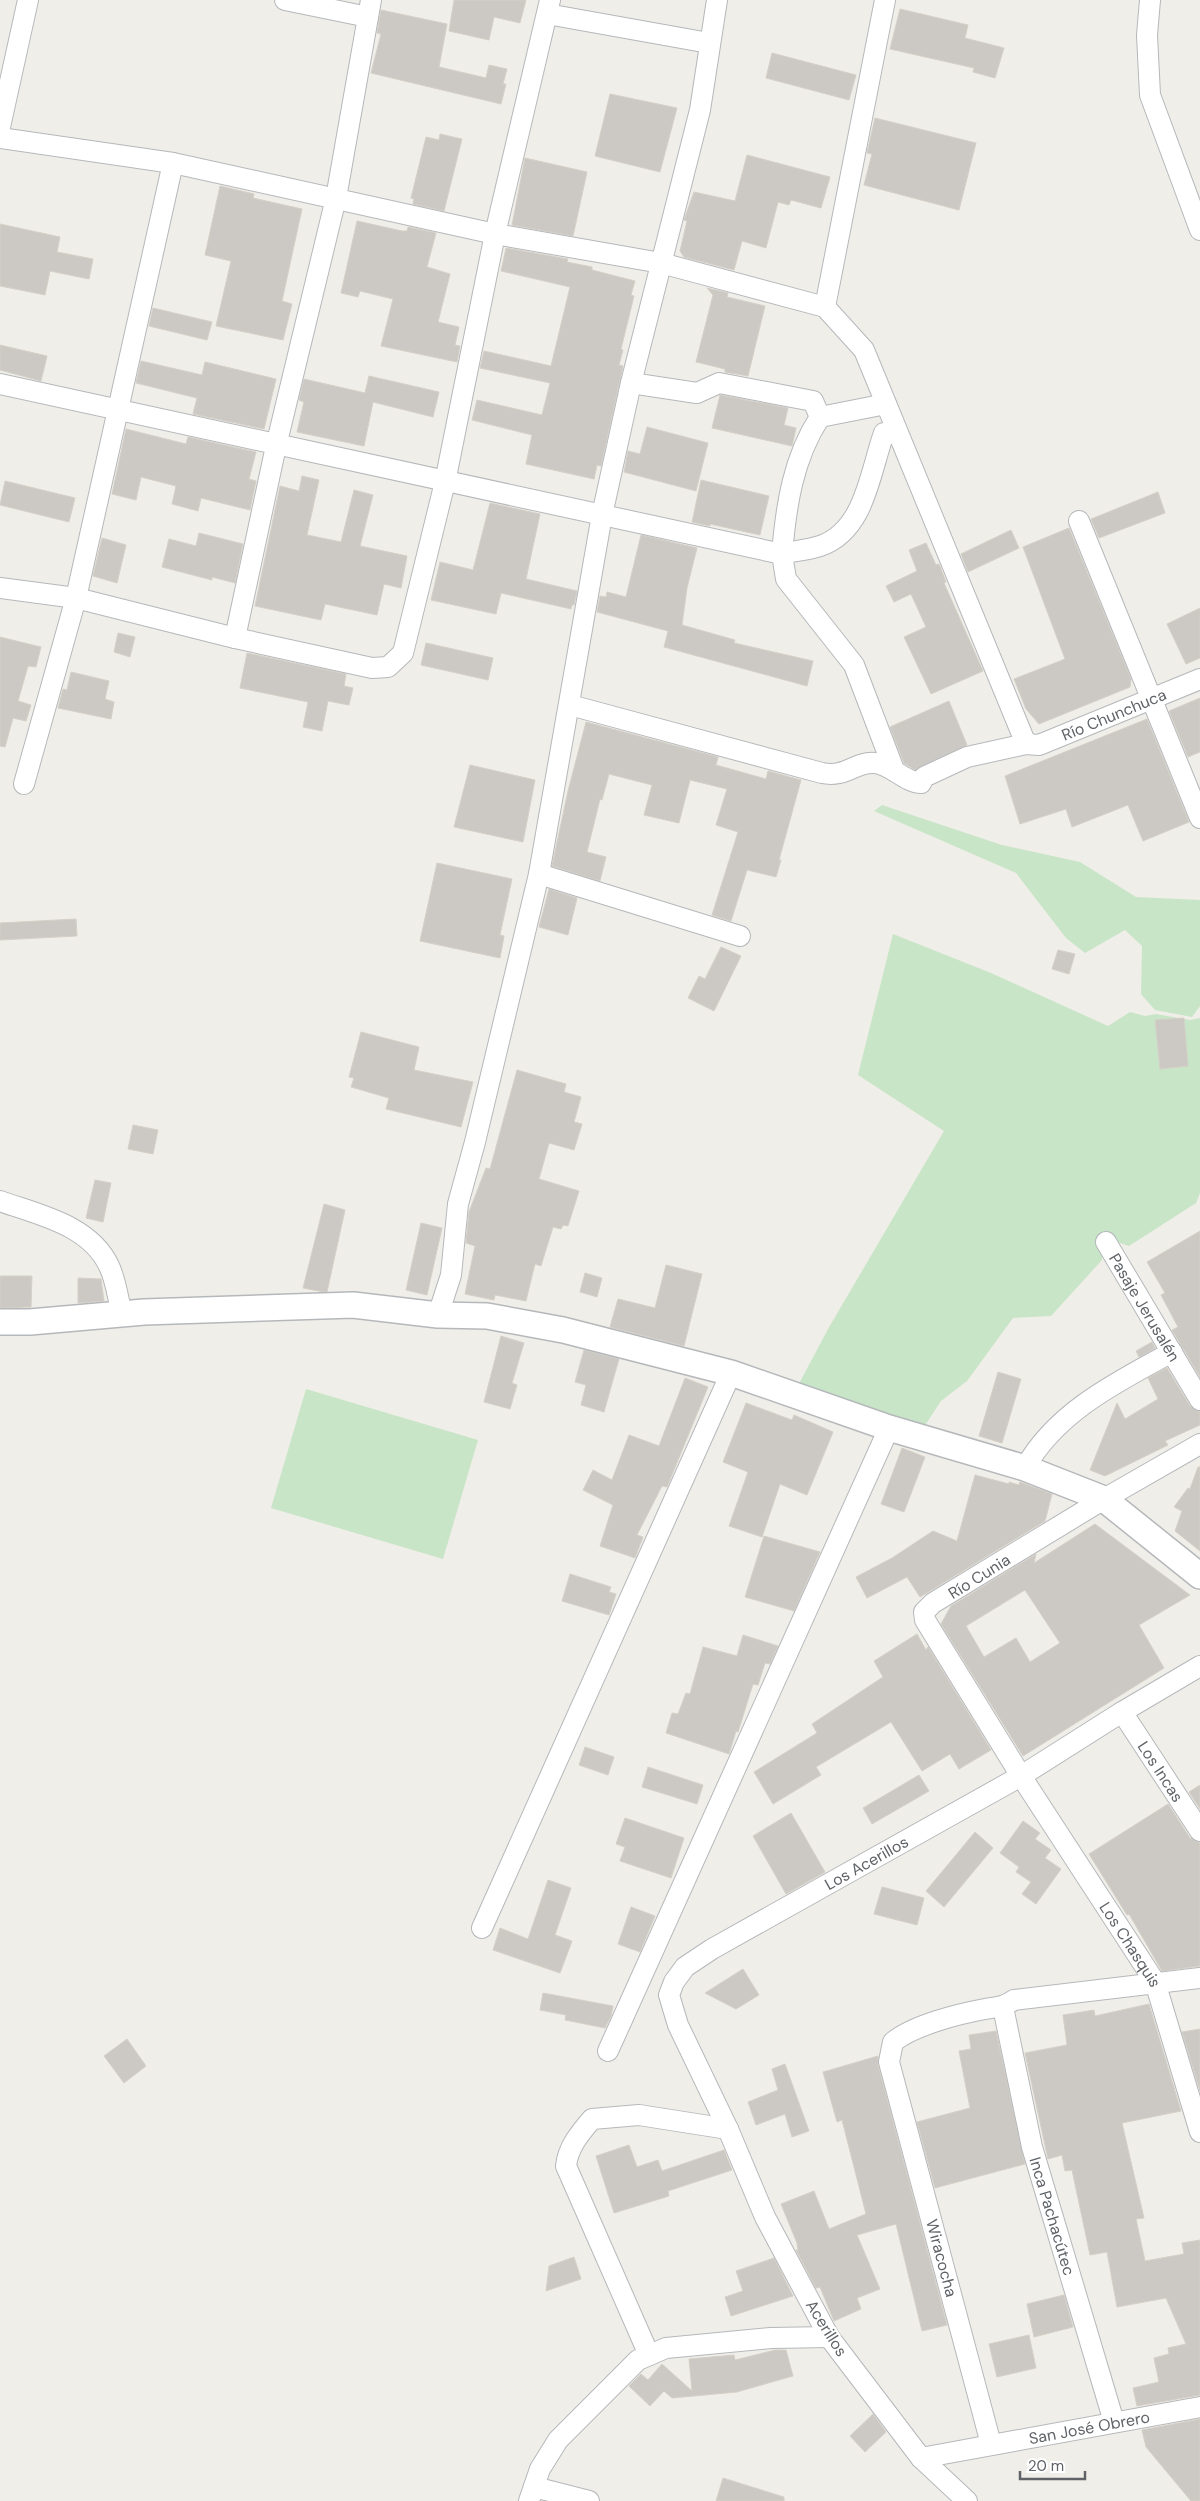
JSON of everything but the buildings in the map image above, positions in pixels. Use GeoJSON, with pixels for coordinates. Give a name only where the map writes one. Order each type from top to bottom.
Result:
{"type":"FeatureCollection","features":[{"type":"Feature","properties":{"kind":"street"},"geometry":{"type":"LineString","coordinates":[[0,127],[28,0]]}},
{"type":"Feature","properties":{"kind":"street"},"geometry":{"type":"LineString","coordinates":[[235,638],[276,446],[336,198],[370,8],[285,0]]}},
{"type":"Feature","properties":{"kind":"street"},"geometry":{"type":"LineString","coordinates":[[438,1315],[451,1275],[458,1204],[475,1142],[539,874],[602,515],[631,383],[700,110],[717,0]]}},
{"type":"Feature","properties":{"kind":"street"},"geometry":{"type":"LineString","coordinates":[[826,307],[885,0]]}},
{"type":"Feature","properties":{"kind":"street"},"geometry":{"type":"LineString","coordinates":[[1150,0],[1147,35],[1150,95],[1200,230]]}},
{"type":"Feature","properties":{"kind":"street"},"geometry":{"type":"LineString","coordinates":[[0,588],[76,598],[235,638],[372,668],[388,666],[403,654],[445,482],[495,234],[549,7],[709,43]]}},
{"type":"Feature","properties":{"kind":"street"},"geometry":{"type":"LineString","coordinates":[[0,138],[173,163],[495,234],[661,263],[826,307],[864,350],[1026,744]]}},
{"type":"Feature","properties":{"kind":"street"},"geometry":{"type":"LineString","coordinates":[[24,784],[76,598],[173,163]]}},
{"type":"Feature","properties":{"kind":"street"},"geometry":{"type":"LineString","coordinates":[[631,383],[697,393],[719,383],[813,401],[820,417]]}},
{"type":"Feature","properties":{"kind":"street"},"geometry":{"type":"LineString","coordinates":[[0,384],[276,446],[782,554],[821,546],[845,532],[861,507],[884,433],[898,434]]}},
{"type":"Feature","properties":{"kind":"street"},"geometry":{"type":"LineString","coordinates":[[886,404],[820,417],[813,428],[793,476],[786,512],[782,554],[786,579],[854,665],[894,770]]}},
{"type":"Feature","properties":{"kind":"street"},"geometry":{"type":"LineString","coordinates":[[1079,521],[1200,818]]}},
{"type":"Feature","properties":{"kind":"street","name":"Río Chunchuca"},"geometry":{"type":"LineString","coordinates":[[894,770],[912,781],[921,783],[924,777],[967,757],[1026,744],[1039,745],[1200,679]]}},
{"type":"Feature","properties":{"kind":"street"},"geometry":{"type":"LineString","coordinates":[[570,705],[822,773],[838,775],[866,764],[882,765],[894,770]]}},
{"type":"Feature","properties":{"kind":"street"},"geometry":{"type":"LineString","coordinates":[[539,874],[740,936]]}},
{"type":"Feature","properties":{"kind":"street"},"geometry":{"type":"LineString","coordinates":[[0,1201],[74,1229],[95,1244],[109,1266],[122,1314]]}},
{"type":"Feature","properties":{"kind":"street","name":"Pasaje Jerusalén"},"geometry":{"type":"LineString","coordinates":[[1106,1242],[1200,1400]]}},
{"type":"Feature","properties":{"kind":"street"},"geometry":{"type":"LineString","coordinates":[[0,1322],[30,1322],[122,1314],[353,1305],[438,1315],[487,1316],[563,1330],[731,1373],[889,1428],[1024,1468],[1104,1499],[1200,1576]]}},
{"type":"Feature","properties":{"kind":"street"},"geometry":{"type":"LineString","coordinates":[[1024,1468],[1033,1454],[1076,1410],[1117,1382],[1172,1352]]}},
{"type":"Feature","properties":{"kind":"street"},"geometry":{"type":"LineString","coordinates":[[482,1928],[731,1373]]}},
{"type":"Feature","properties":{"kind":"street"},"geometry":{"type":"LineString","coordinates":[[608,2051],[889,1428]]}},
{"type":"Feature","properties":{"kind":"street","name":"Río Cunia"},"geometry":{"type":"LineString","coordinates":[[1021,1776],[924,1620],[924,1612],[933,1603],[1104,1499],[1200,1444]]}},
{"type":"Feature","properties":{"kind":"street","name":"Los Acerillos"},"geometry":{"type":"LineString","coordinates":[[728,2129],[678,2024],[669,1995],[674,1982],[686,1967],[712,1949],[1021,1776],[1122,1712],[1200,1666]]}},
{"type":"Feature","properties":{"kind":"street","name":"Los Incas"},"geometry":{"type":"LineString","coordinates":[[1122,1712],[1200,1831]]}},
{"type":"Feature","properties":{"kind":"street","name":"Los Chasquis"},"geometry":{"type":"LineString","coordinates":[[1021,1776],[1155,1982],[1200,2132]]}},
{"type":"Feature","properties":{"kind":"street","name":"Wiracocha"},"geometry":{"type":"LineString","coordinates":[[991,2444],[889,2062],[893,2042],[902,2034],[914,2028],[985,2009],[1003,2007],[1014,2000],[1200,1978]]}},
{"type":"Feature","properties":{"kind":"street","name":"Inca Pachacútec"},"geometry":{"type":"LineString","coordinates":[[1003,2007],[1032,2147],[1114,2422]]}},
{"type":"Feature","properties":{"kind":"street"},"geometry":{"type":"LineString","coordinates":[[649,2355],[566,2166],[567,2154],[592,2119],[639,2115],[728,2129]]}},
{"type":"Feature","properties":{"kind":"street","name":"Acerillos"},"geometry":{"type":"LineString","coordinates":[[728,2129],[765,2217],[829,2337],[921,2458],[967,2501]]}},
{"type":"Feature","properties":{"kind":"street"},"geometry":{"type":"LineString","coordinates":[[589,2501],[532,2494],[540,2469],[558,2440],[638,2360],[666,2348],[771,2338],[829,2337]]}},
{"type":"Feature","properties":{"kind":"street","name":"San José Obrero"},"geometry":{"type":"LineString","coordinates":[[921,2458],[1200,2407]]}},
{"type":"Feature","properties":{"kind":"green space"},"geometry":{"type":"Polygon","coordinates":[[[882,805],[1002,845],[1080,862],[1136,897],[1200,900],[1200,1006],[1192,1017],[1155,1010],[1141,994],[1142,946],[1125,930],[1085,953],[1066,938],[1016,873],[874,811],[882,805]]]}},
{"type":"Feature","properties":{"kind":"green space"},"geometry":{"type":"Polygon","coordinates":[[[893,934],[991,973],[1108,1026],[1130,1012],[1145,1016],[1156,1014],[1190,1020],[1200,1018],[1200,1193],[1196,1203],[1129,1246],[1103,1237],[1102,1260],[1051,1316],[1013,1318],[967,1381],[941,1401],[918,1436],[793,1395],[828,1329],[944,1131],[858,1075],[893,934]]]}},
{"type":"Feature","properties":{"kind":"green space"},"geometry":{"type":"Polygon","coordinates":[[[306,1389],[478,1440],[443,1559],[271,1508],[306,1389]]]}}]}
